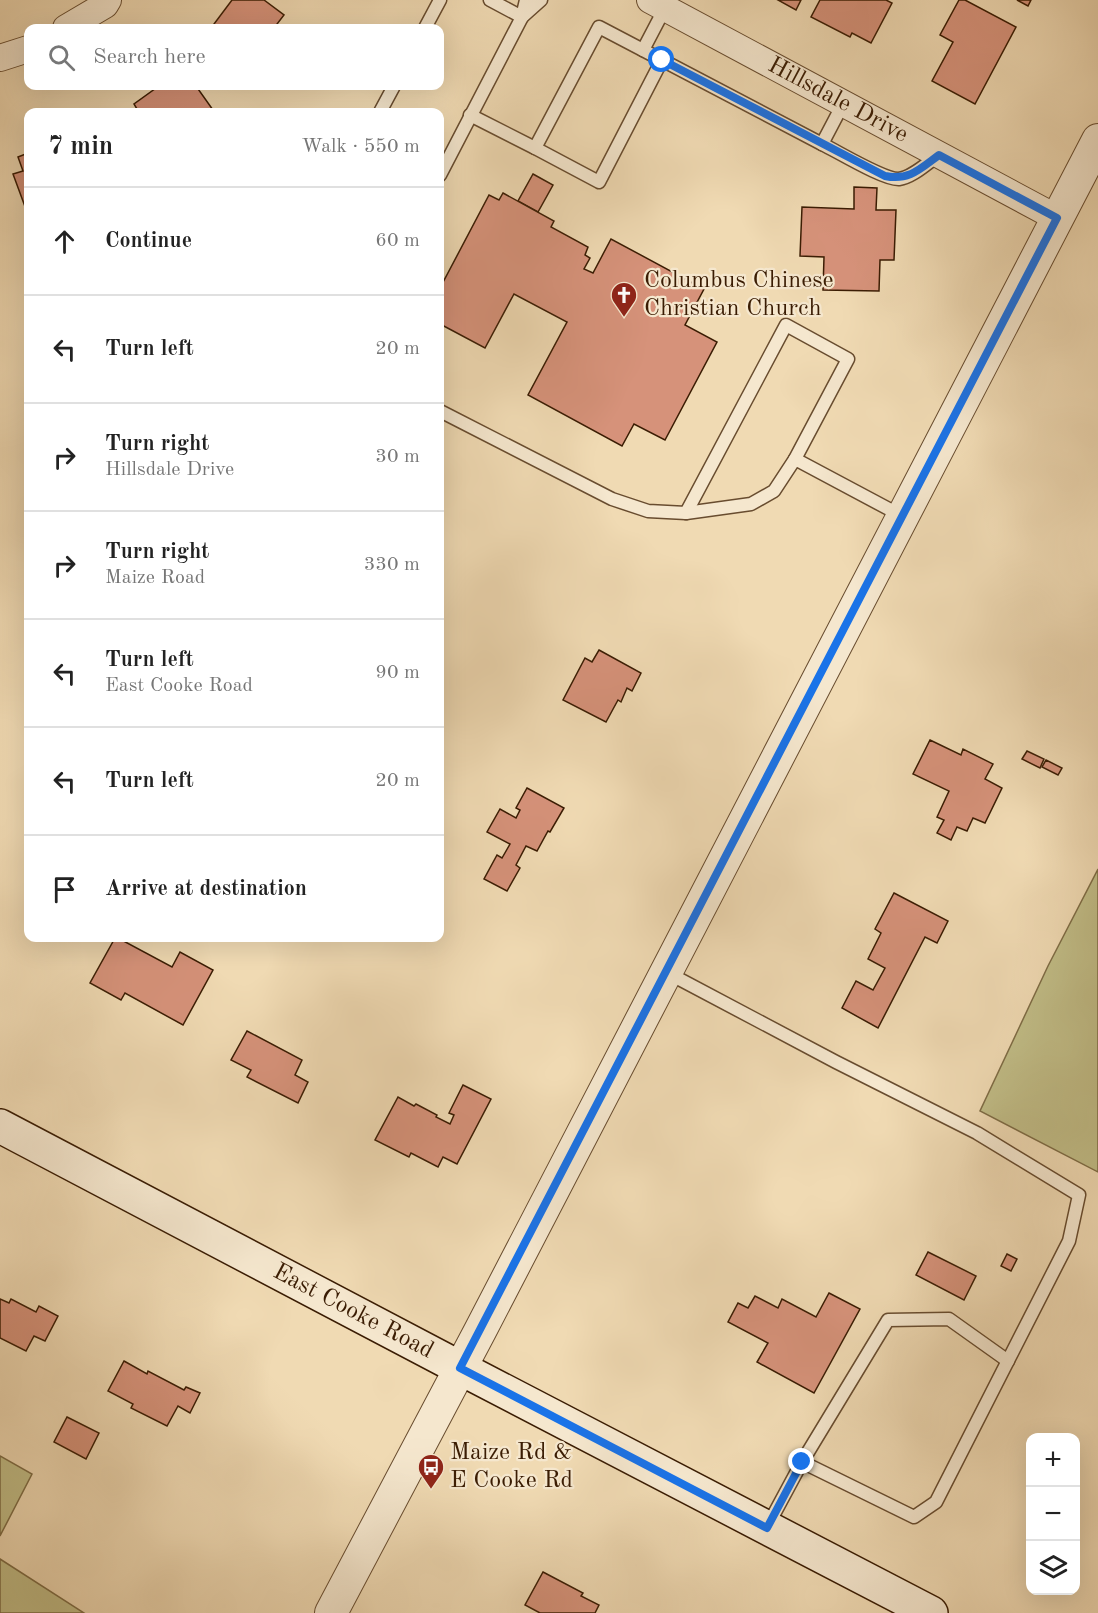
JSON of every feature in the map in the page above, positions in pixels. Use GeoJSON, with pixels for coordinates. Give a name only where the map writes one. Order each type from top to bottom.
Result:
{"type":"FeatureCollection","features":[{"type":"Feature","properties":{"kind":"main road","name":"East Cooke Road"},"geometry":{"type":"LineString","coordinates":[[0,1126],[931,1613]]}},
{"type":"Feature","properties":{"kind":"street"},"geometry":{"type":"LineString","coordinates":[[72,24],[108,0]]}},
{"type":"Feature","properties":{"kind":"street","name":"Hillsdale Drive"},"geometry":{"type":"LineString","coordinates":[[657,4],[1057,218]]}},
{"type":"Feature","properties":{"kind":"street"},"geometry":{"type":"LineString","coordinates":[[0,58],[24,50]]}},
{"type":"Feature","properties":{"kind":"street"},"geometry":{"type":"LineString","coordinates":[[331,1613],[1057,218],[1096,151]]}},
{"type":"Feature","properties":{"kind":"lane"},"geometry":{"type":"LineString","coordinates":[[426,24],[440,0]]}},
{"type":"Feature","properties":{"kind":"lane"},"geometry":{"type":"LineString","coordinates":[[490,0],[522,17]]}},
{"type":"Feature","properties":{"kind":"lane"},"geometry":{"type":"LineString","coordinates":[[444,167],[522,17],[526,0]]}},
{"type":"Feature","properties":{"kind":"lane"},"geometry":{"type":"LineString","coordinates":[[522,17],[541,0]]}},
{"type":"Feature","properties":{"kind":"lane"},"geometry":{"type":"LineString","coordinates":[[643,50],[657,4]]}},
{"type":"Feature","properties":{"kind":"lane"},"geometry":{"type":"LineString","coordinates":[[535,148],[599,27],[885,176],[898,179],[916,172],[939,155]]}},
{"type":"Feature","properties":{"kind":"lane"},"geometry":{"type":"LineString","coordinates":[[470,115],[599,182],[662,60]]}},
{"type":"Feature","properties":{"kind":"lane"},"geometry":{"type":"LineString","coordinates":[[382,108],[392,90]]}},
{"type":"Feature","properties":{"kind":"lane"},"geometry":{"type":"LineString","coordinates":[[822,144],[843,104]]}},
{"type":"Feature","properties":{"kind":"lane"},"geometry":{"type":"LineString","coordinates":[[444,413],[612,499],[648,511],[686,513],[751,504],[774,491],[795,459],[848,359],[786,325],[686,513]]}},
{"type":"Feature","properties":{"kind":"lane"},"geometry":{"type":"LineString","coordinates":[[795,459],[902,516]]}},
{"type":"Feature","properties":{"kind":"lane"},"geometry":{"type":"LineString","coordinates":[[665,972],[977,1133],[1079,1195],[1069,1241],[936,1502],[914,1517],[802,1462]]}},
{"type":"Feature","properties":{"kind":"lane"},"geometry":{"type":"LineString","coordinates":[[767,1528],[802,1462],[888,1320],[950,1319],[1008,1361]]}},
{"type":"Feature","properties":{"kind":"shaded area"},"geometry":{"type":"Polygon","coordinates":[[[1098,869],[1098,1172],[980,1111],[1048,966],[1098,869]]]}},
{"type":"Feature","properties":{"kind":"shaded area"},"geometry":{"type":"Polygon","coordinates":[[[0,1456],[32,1474],[0,1536],[0,1456]]]}},
{"type":"Feature","properties":{"kind":"shaded area"},"geometry":{"type":"Polygon","coordinates":[[[0,1559],[84,1613],[0,1613],[0,1559]]]}},
{"type":"Feature","properties":{"kind":"building"},"geometry":{"type":"Polygon","coordinates":[[[232,0],[264,0],[284,15],[277,24],[214,24],[232,0]]]}},
{"type":"Feature","properties":{"kind":"building"},"geometry":{"type":"Polygon","coordinates":[[[778,0],[801,0],[796,10],[778,0]]]}},
{"type":"Feature","properties":{"kind":"building"},"geometry":{"type":"Polygon","coordinates":[[[820,0],[886,0],[892,3],[871,43],[852,33],[850,37],[811,17],[820,0]]]}},
{"type":"Feature","properties":{"kind":"building"},"geometry":{"type":"Polygon","coordinates":[[[959,0],[965,0],[1016,27],[975,104],[932,81],[953,42],[940,35],[959,0]]]}},
{"type":"Feature","properties":{"kind":"building"},"geometry":{"type":"Polygon","coordinates":[[[1017,0],[1031,0],[1028,6],[1017,0]]]}},
{"type":"Feature","properties":{"kind":"building"},"geometry":{"type":"Polygon","coordinates":[[[153,90],[199,90],[212,108],[136,108],[134,104],[153,90]]]}},
{"type":"Feature","properties":{"kind":"building"},"geometry":{"type":"Polygon","coordinates":[[[24,155],[24,204],[13,174],[23,171],[18,157],[24,155]]]}},
{"type":"Feature","properties":{"kind":"building"},"geometry":{"type":"Polygon","coordinates":[[[533,174],[553,185],[538,212],[518,201],[533,174]]]}},
{"type":"Feature","properties":{"kind":"building"},"geometry":{"type":"Polygon","coordinates":[[[854,187],[877,188],[876,210],[896,210],[894,260],[880,260],[879,291],[823,290],[824,257],[800,256],[802,207],[854,209],[854,187]]]}},
{"type":"Feature","properties":{"kind":"building","name":"Columbus Chinese Christian Church"},"geometry":{"type":"Polygon","coordinates":[[[503,193],[554,221],[551,227],[588,247],[585,255],[590,258],[584,269],[593,273],[611,239],[704,289],[685,325],[717,342],[665,440],[634,424],[622,446],[528,395],[567,322],[514,294],[485,348],[444,326],[444,280],[489,195],[499,200],[503,193]]]}},
{"type":"Feature","properties":{"kind":"building"},"geometry":{"type":"Polygon","coordinates":[[[599,650],[641,673],[632,691],[627,688],[621,702],[618,700],[606,722],[563,700],[585,658],[592,662],[599,650]]]}},
{"type":"Feature","properties":{"kind":"building"},"geometry":{"type":"Polygon","coordinates":[[[930,740],[961,755],[963,749],[993,764],[985,779],[1002,788],[985,823],[973,818],[967,831],[957,827],[951,840],[937,833],[944,820],[937,817],[949,791],[913,774],[930,740]]]}},
{"type":"Feature","properties":{"kind":"building"},"geometry":{"type":"Polygon","coordinates":[[[1027,751],[1044,759],[1040,768],[1022,759],[1027,751]]]}},
{"type":"Feature","properties":{"kind":"building"},"geometry":{"type":"Polygon","coordinates":[[[1046,760],[1062,768],[1058,775],[1042,767],[1046,760]]]}},
{"type":"Feature","properties":{"kind":"building"},"geometry":{"type":"Polygon","coordinates":[[[527,788],[564,808],[537,851],[526,846],[516,865],[520,868],[507,891],[484,879],[497,855],[502,858],[510,844],[487,832],[500,809],[516,818],[520,810],[516,808],[527,788]]]}},
{"type":"Feature","properties":{"kind":"building"},"geometry":{"type":"Polygon","coordinates":[[[894,893],[948,921],[937,943],[925,937],[878,1028],[842,1008],[856,981],[873,990],[885,968],[868,959],[881,933],[875,929],[894,893]]]}},
{"type":"Feature","properties":{"kind":"building"},"geometry":{"type":"Polygon","coordinates":[[[113,942],[125,942],[172,967],[180,952],[213,970],[183,1025],[125,993],[121,1000],[90,983],[113,942]]]}},
{"type":"Feature","properties":{"kind":"building"},"geometry":{"type":"Polygon","coordinates":[[[247,1031],[302,1060],[295,1075],[308,1082],[298,1103],[247,1077],[251,1070],[231,1060],[247,1031]]]}},
{"type":"Feature","properties":{"kind":"building"},"geometry":{"type":"Polygon","coordinates":[[[463,1085],[491,1099],[457,1164],[443,1157],[438,1167],[411,1153],[409,1157],[375,1140],[398,1097],[414,1106],[416,1104],[450,1124],[454,1115],[449,1113],[463,1085]]]}},
{"type":"Feature","properties":{"kind":"building"},"geometry":{"type":"Polygon","coordinates":[[[928,1252],[976,1276],[964,1300],[916,1275],[928,1252]]]}},
{"type":"Feature","properties":{"kind":"building"},"geometry":{"type":"Polygon","coordinates":[[[1007,1254],[1017,1259],[1011,1271],[1001,1266],[1007,1254]]]}},
{"type":"Feature","properties":{"kind":"building"},"geometry":{"type":"Polygon","coordinates":[[[829,1293],[860,1309],[814,1393],[757,1362],[768,1343],[728,1322],[738,1303],[748,1308],[755,1296],[778,1308],[782,1299],[816,1317],[829,1293]]]}},
{"type":"Feature","properties":{"kind":"building"},"geometry":{"type":"Polygon","coordinates":[[[0,1299],[9,1303],[11,1299],[36,1312],[39,1306],[58,1316],[45,1341],[34,1336],[26,1351],[0,1338],[0,1299]]]}},
{"type":"Feature","properties":{"kind":"building"},"geometry":{"type":"Polygon","coordinates":[[[124,1361],[184,1390],[186,1387],[200,1393],[190,1413],[178,1406],[167,1426],[131,1408],[133,1404],[108,1391],[124,1361]]]}},
{"type":"Feature","properties":{"kind":"building"},"geometry":{"type":"Polygon","coordinates":[[[67,1417],[99,1433],[86,1459],[54,1442],[67,1417]]]}},
{"type":"Feature","properties":{"kind":"building"},"geometry":{"type":"Polygon","coordinates":[[[543,1572],[583,1593],[581,1596],[599,1605],[595,1613],[540,1613],[525,1605],[543,1572]]]}},
{"type":"Feature","properties":{"kind":"place","name":"Columbus Chinese Christian Church"},"geometry":{"type":"Point","coordinates":[624,318]}},
{"type":"Feature","properties":{"kind":"place","name":"Maize Rd & E Cooke Rd"},"geometry":{"type":"Point","coordinates":[431,1490]}},
{"type":"Feature","properties":{"kind":"route"},"geometry":{"type":"LineString","coordinates":[[662,60],[885,176],[898,179],[916,172],[939,155],[1057,218],[460,1368],[767,1528],[802,1462]]}}]}
